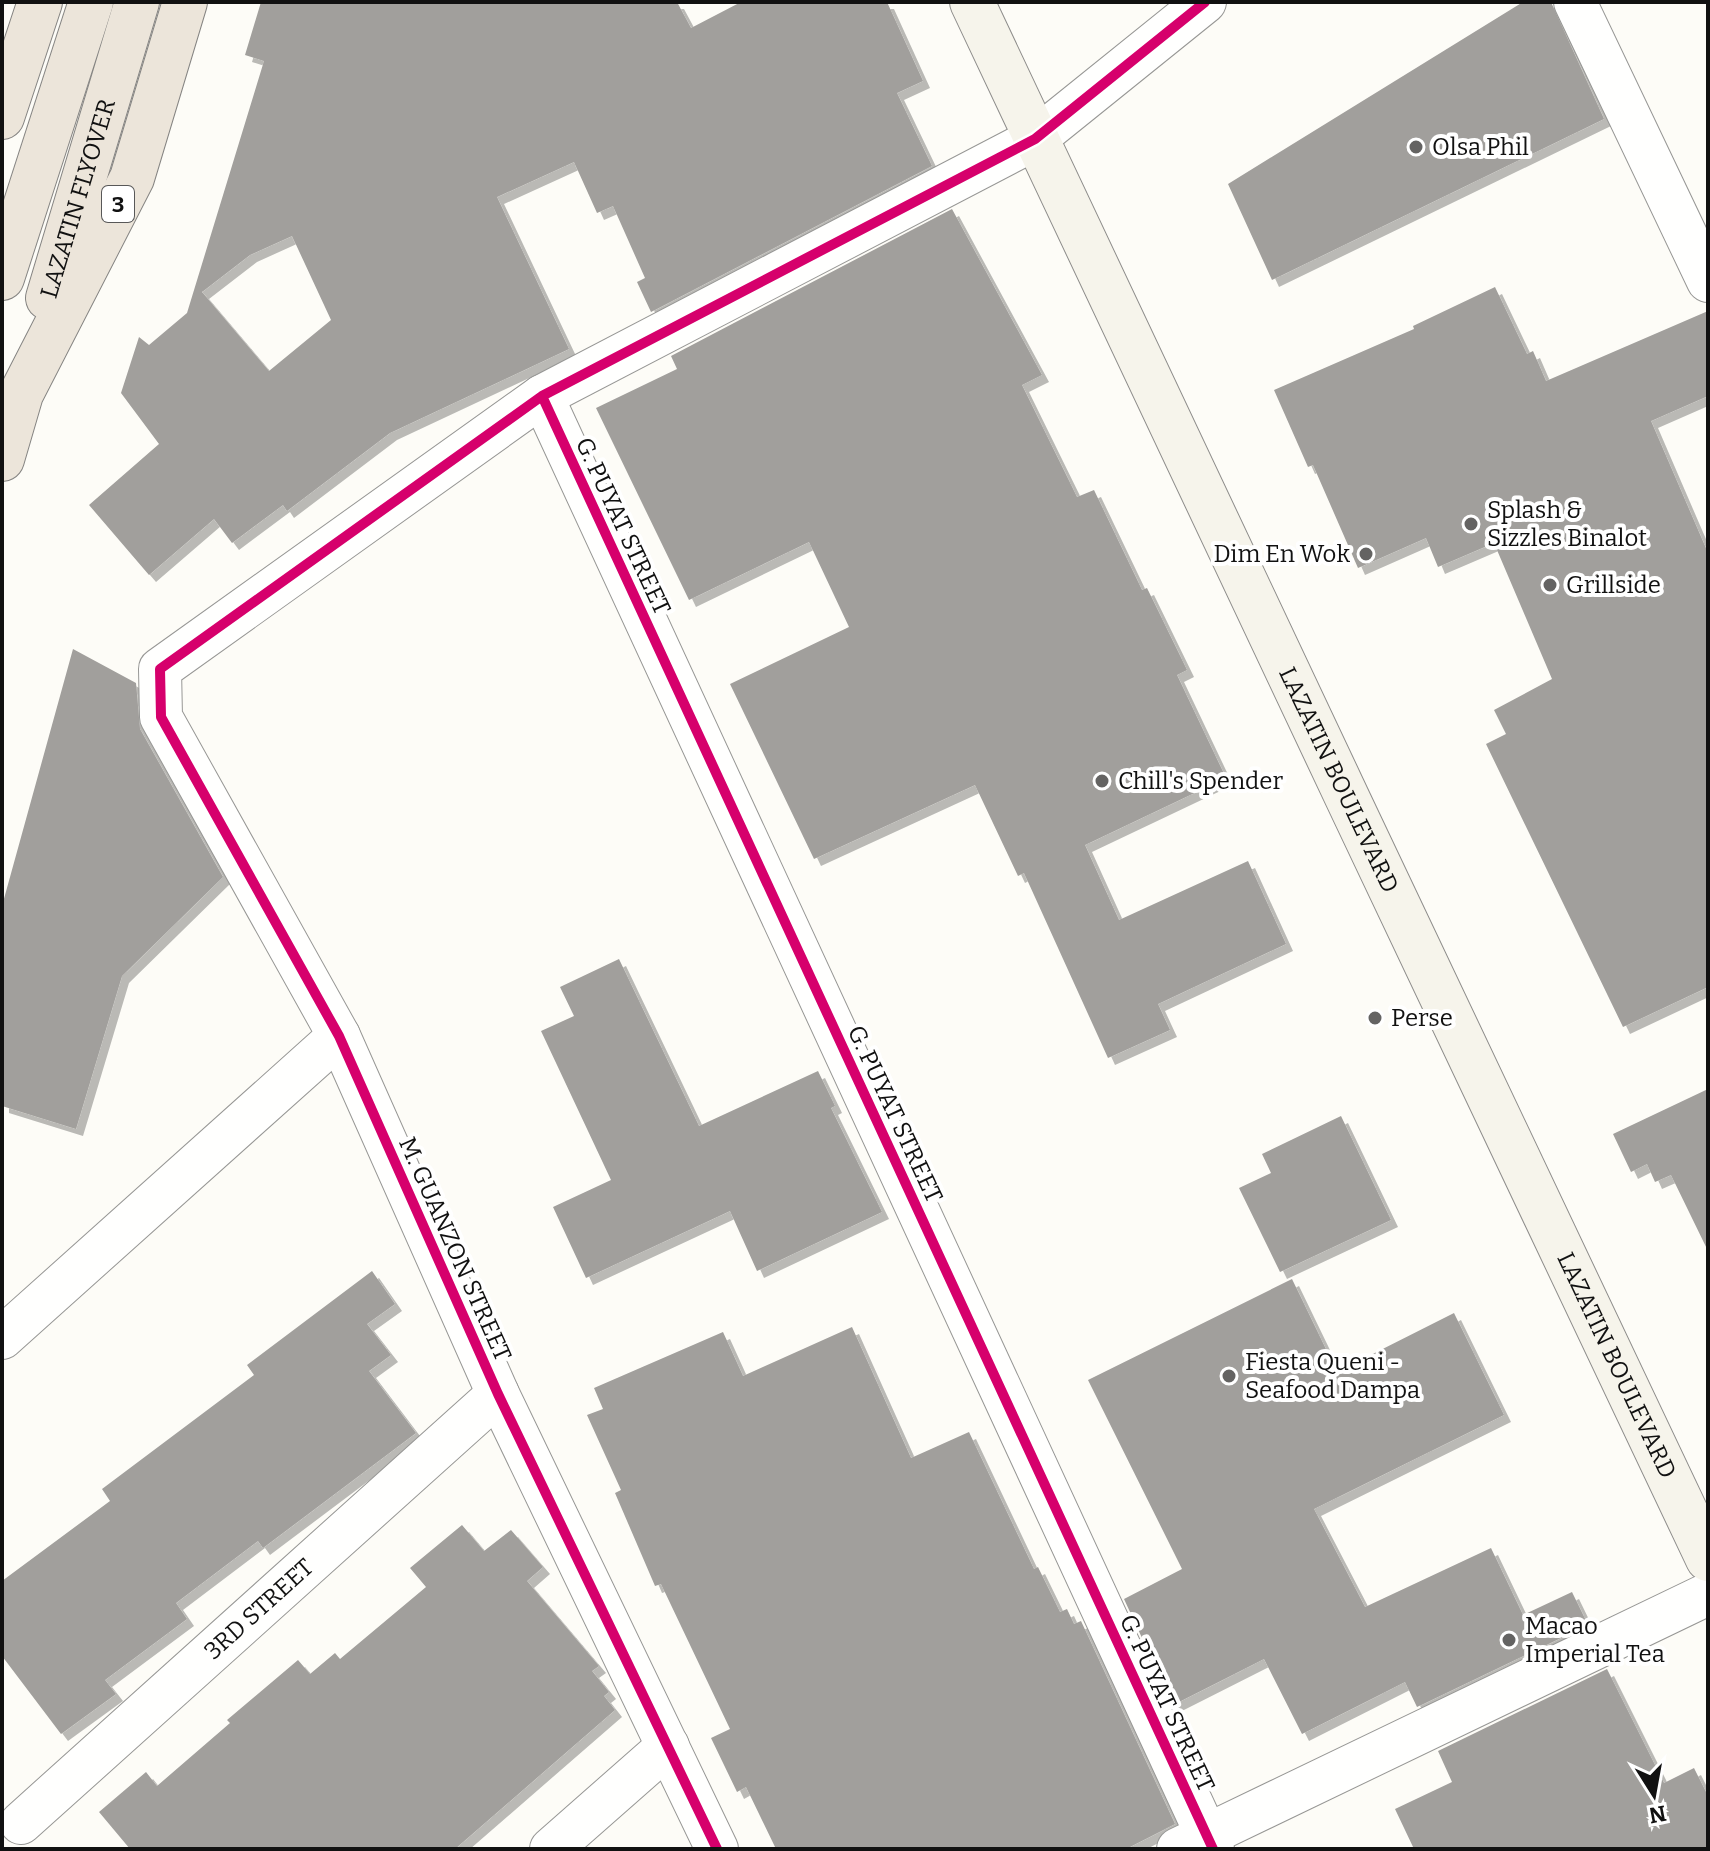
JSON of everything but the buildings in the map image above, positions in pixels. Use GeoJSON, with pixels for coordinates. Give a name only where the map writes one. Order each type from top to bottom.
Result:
{"type":"FeatureCollection","features":[{"type":"Feature","properties":{"kind":"highway"},"geometry":{"type":"LineString","coordinates":[[2,117],[40,2]]}},
{"type":"Feature","properties":{"kind":"highway","name":"LAZATIN FLYOVER"},"geometry":{"type":"LineString","coordinates":[[2,278],[91,2]]}},
{"type":"Feature","properties":{"kind":"highway","name":"LAZATIN FLYOVER"},"geometry":{"type":"LineString","coordinates":[[21,394],[137,2]]}},
{"type":"Feature","properties":{"kind":"highway","name":"3"},"geometry":{"type":"LineString","coordinates":[[2,459],[21,394],[132,178],[185,2]]}},
{"type":"Feature","properties":{"kind":"main road","name":"LAZATIN BOULEVARD"},"geometry":{"type":"LineString","coordinates":[[972,2],[1339,787],[1512,1143],[1708,1559]]}},
{"type":"Feature","properties":{"kind":"street"},"geometry":{"type":"LineString","coordinates":[[542,396],[1035,139],[1205,2]]}},
{"type":"Feature","properties":{"kind":"street"},"geometry":{"type":"LineString","coordinates":[[1575,2],[1708,281]]}},
{"type":"Feature","properties":{"kind":"street","name":"M. GUANZON STREET"},"geometry":{"type":"LineString","coordinates":[[542,396],[160,669],[161,717],[339,1036],[498,1394],[717,1849]]}},
{"type":"Feature","properties":{"kind":"street","name":"G. PUYAT STREET"},"geometry":{"type":"LineString","coordinates":[[542,396],[1199,1844]]}},
{"type":"Feature","properties":{"kind":"street"},"geometry":{"type":"LineString","coordinates":[[2,1338],[339,1036]]}},
{"type":"Feature","properties":{"kind":"street","name":"3RD STREET"},"geometry":{"type":"LineString","coordinates":[[21,1823],[498,1394]]}},
{"type":"Feature","properties":{"kind":"street"},"geometry":{"type":"LineString","coordinates":[[1199,1844],[1708,1594]]}},
{"type":"Feature","properties":{"kind":"street"},"geometry":{"type":"LineString","coordinates":[[551,1849],[668,1746]]}},
{"type":"Feature","properties":{"kind":"cycle path"},"geometry":{"type":"LineString","coordinates":[[717,1849],[498,1394],[339,1036],[161,717],[160,669],[542,396],[1035,139],[1205,2]]}},
{"type":"Feature","properties":{"kind":"cycle path"},"geometry":{"type":"LineString","coordinates":[[542,396],[1213,1849]]}},
{"type":"Feature","properties":{"kind":"place","name":"Olsa Phil"},"geometry":{"type":"Point","coordinates":[1416,147]}},
{"type":"Feature","properties":{"kind":"place","name":"Splash & Sizzles Binalot"},"geometry":{"type":"Point","coordinates":[1471,524]}},
{"type":"Feature","properties":{"kind":"place","name":"Dim En Wok"},"geometry":{"type":"Point","coordinates":[1366,554]}},
{"type":"Feature","properties":{"kind":"place","name":"Grillside"},"geometry":{"type":"Point","coordinates":[1550,585]}},
{"type":"Feature","properties":{"kind":"place","name":"Chill's Spender"},"geometry":{"type":"Point","coordinates":[1102,781]}},
{"type":"Feature","properties":{"kind":"place","name":"Perse"},"geometry":{"type":"Point","coordinates":[1375,1018]}},
{"type":"Feature","properties":{"kind":"place","name":"Fiesta Queni - Seafood Dampa"},"geometry":{"type":"Point","coordinates":[1229,1376]}},
{"type":"Feature","properties":{"kind":"place","name":"Macao Imperial Tea"},"geometry":{"type":"Point","coordinates":[1509,1640]}}]}
